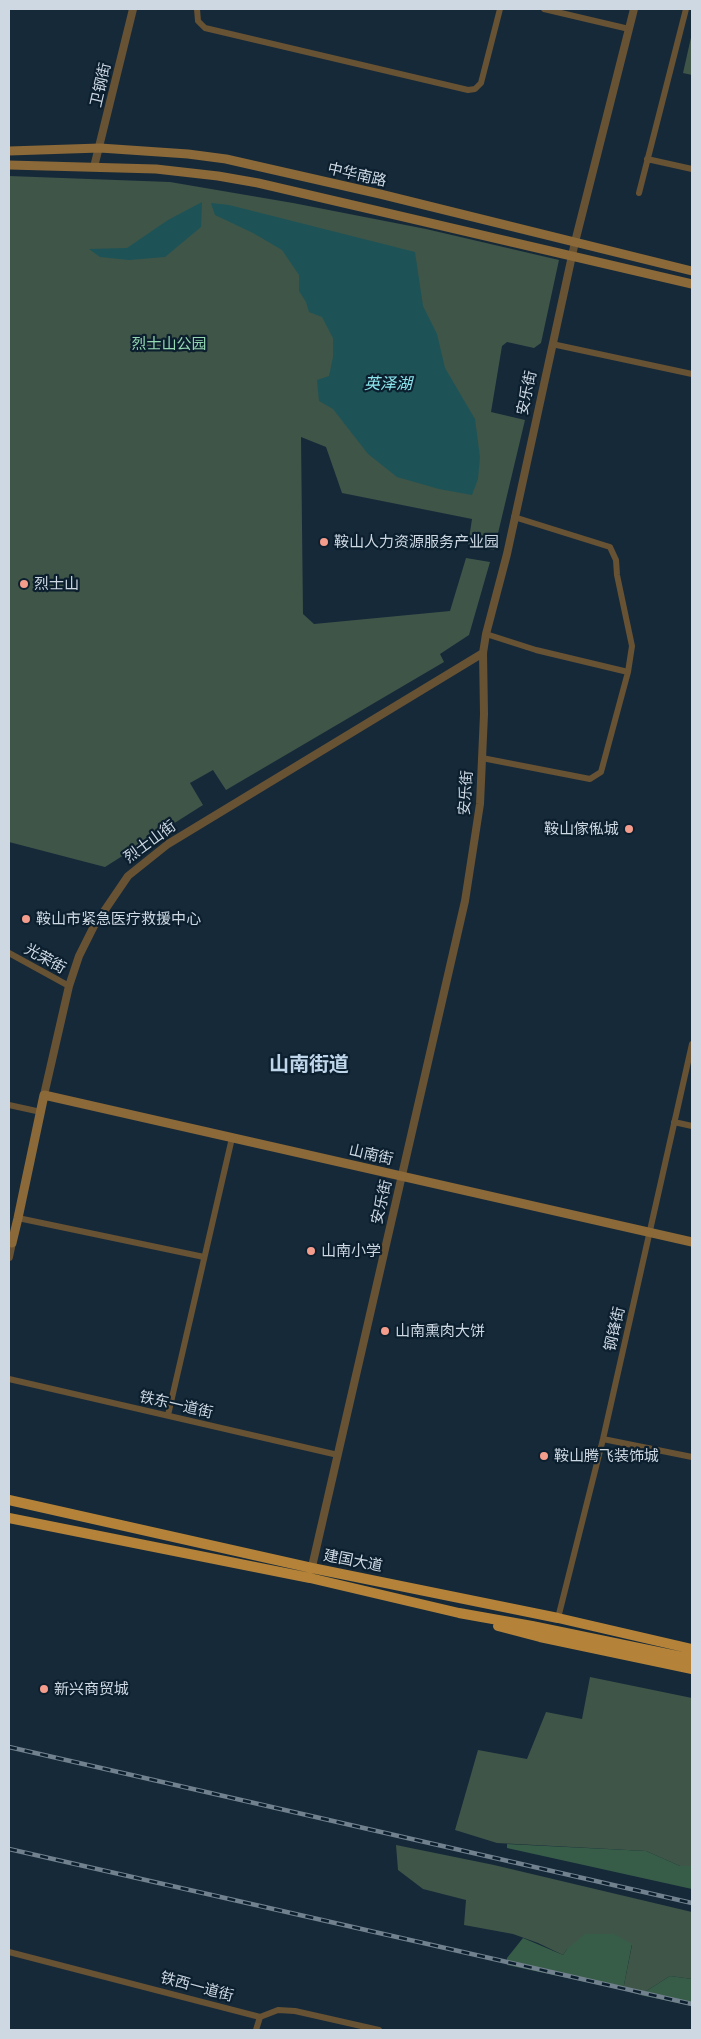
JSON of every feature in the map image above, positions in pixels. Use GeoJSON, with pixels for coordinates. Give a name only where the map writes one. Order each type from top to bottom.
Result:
{"type":"FeatureCollection","features":[{"type":"Feature","properties":{"kind":"highway","name":"建国大道"},"geometry":{"type":"LineString","coordinates":[[9,1500],[311,1573],[459,1613],[594,1638],[692,1659]]}},
{"type":"Feature","properties":{"kind":"highway","name":"建国大道"},"geometry":{"type":"LineString","coordinates":[[9,1518],[558,1618],[692,1649]]}},
{"type":"Feature","properties":{"kind":"highway"},"geometry":{"type":"LineString","coordinates":[[459,1613],[540,1637],[692,1669]]}},
{"type":"Feature","properties":{"kind":"main road","name":"中华南路"},"geometry":{"type":"LineString","coordinates":[[9,151],[100,148],[188,154],[226,159],[380,194],[692,271]]}},
{"type":"Feature","properties":{"kind":"main road","name":"中华南路"},"geometry":{"type":"LineString","coordinates":[[9,165],[156,169],[218,176],[258,183],[572,254],[692,284]]}},
{"type":"Feature","properties":{"kind":"main road","name":"山南街"},"geometry":{"type":"LineString","coordinates":[[44,1095],[692,1242]]}},
{"type":"Feature","properties":{"kind":"main road","name":"烈士山街"},"geometry":{"type":"LineString","coordinates":[[10,1242],[18,1218],[44,1095]]}},
{"type":"Feature","properties":{"kind":"street","name":"卫钢街"},"geometry":{"type":"LineString","coordinates":[[94,167],[132,9]]}},
{"type":"Feature","properties":{"kind":"street"},"geometry":{"type":"LineString","coordinates":[[197,9],[198,21],[205,28],[468,90],[481,82],[500,9]]}},
{"type":"Feature","properties":{"kind":"street"},"geometry":{"type":"LineString","coordinates":[[544,9],[629,29]]}},
{"type":"Feature","properties":{"kind":"street","name":"安乐街"},"geometry":{"type":"LineString","coordinates":[[311,1573],[465,901],[480,804],[484,714],[483,653],[486,634],[572,254],[634,9]]}},
{"type":"Feature","properties":{"kind":"street"},"geometry":{"type":"LineString","coordinates":[[639,193],[686,9]]}},
{"type":"Feature","properties":{"kind":"street"},"geometry":{"type":"LineString","coordinates":[[647,159],[692,170]]}},
{"type":"Feature","properties":{"kind":"street"},"geometry":{"type":"LineString","coordinates":[[552,344],[692,374]]}},
{"type":"Feature","properties":{"kind":"street"},"geometry":{"type":"LineString","coordinates":[[482,758],[590,779],[601,772],[628,672],[632,646],[617,576],[616,560],[610,547],[514,517]]}},
{"type":"Feature","properties":{"kind":"street"},"geometry":{"type":"LineString","coordinates":[[486,634],[536,650],[628,672]]}},
{"type":"Feature","properties":{"kind":"street","name":"烈士山街"},"geometry":{"type":"LineString","coordinates":[[44,1095],[68,986],[79,956],[94,926],[128,876],[168,844],[483,653]]}},
{"type":"Feature","properties":{"kind":"street","name":"光荣街"},"geometry":{"type":"LineString","coordinates":[[9,953],[68,986]]}},
{"type":"Feature","properties":{"kind":"street","name":"钢锋街"},"geometry":{"type":"LineString","coordinates":[[558,1618],[603,1439],[692,1044]]}},
{"type":"Feature","properties":{"kind":"street"},"geometry":{"type":"LineString","coordinates":[[9,1105],[41,1112]]}},
{"type":"Feature","properties":{"kind":"street"},"geometry":{"type":"LineString","coordinates":[[674,1122],[692,1126]]}},
{"type":"Feature","properties":{"kind":"street"},"geometry":{"type":"LineString","coordinates":[[168,1416],[232,1138]]}},
{"type":"Feature","properties":{"kind":"street"},"geometry":{"type":"LineString","coordinates":[[18,1218],[204,1257]]}},
{"type":"Feature","properties":{"kind":"street","name":"烈士山街"},"geometry":{"type":"LineString","coordinates":[[9,1257],[10,1242]]}},
{"type":"Feature","properties":{"kind":"street","name":"铁东一道街"},"geometry":{"type":"LineString","coordinates":[[9,1379],[338,1455]]}},
{"type":"Feature","properties":{"kind":"street"},"geometry":{"type":"LineString","coordinates":[[603,1439],[692,1457]]}},
{"type":"Feature","properties":{"kind":"street","name":"铁西一道街"},"geometry":{"type":"LineString","coordinates":[[9,1952],[260,2017]]}},
{"type":"Feature","properties":{"kind":"street"},"geometry":{"type":"LineString","coordinates":[[256,2030],[260,2017],[278,2010],[295,2011],[379,2030]]}},
{"type":"Feature","properties":{"kind":"green space"},"geometry":{"type":"Polygon","coordinates":[[[692,33],[692,75],[683,73],[692,33]]]}},
{"type":"Feature","properties":{"kind":"green space","name":"烈士山公园"},"geometry":{"type":"Polygon","coordinates":[[[9,176],[170,182],[293,203],[426,229],[559,260],[541,343],[534,348],[507,342],[502,346],[491,412],[525,420],[494,550],[468,545],[472,519],[342,493],[326,447],[301,437],[303,614],[314,624],[450,611],[466,558],[490,562],[469,635],[440,654],[444,662],[226,790],[213,770],[190,783],[203,805],[105,867],[9,842],[9,176]]]}},
{"type":"Feature","properties":{"kind":"green space"},"geometry":{"type":"Polygon","coordinates":[[[590,1677],[692,1698],[692,1866],[680,1866],[646,1851],[497,1843],[455,1830],[478,1750],[527,1759],[546,1712],[582,1719],[590,1677]]]}},
{"type":"Feature","properties":{"kind":"green space"},"geometry":{"type":"Polygon","coordinates":[[[396,1845],[494,1865],[692,1912],[692,1979],[670,1976],[640,1995],[623,1990],[632,1945],[567,1949],[563,1955],[513,1934],[464,1925],[466,1900],[423,1889],[398,1870],[396,1845]]]}},
{"type":"Feature","properties":{"kind":"shaded area"},"geometry":{"type":"Polygon","coordinates":[[[507,1844],[646,1851],[680,1866],[692,1866],[692,1889],[507,1848],[507,1844]]]}},
{"type":"Feature","properties":{"kind":"shaded area"},"geometry":{"type":"Polygon","coordinates":[[[585,1934],[614,1934],[632,1944],[623,1990],[507,1965],[507,1958],[523,1938],[563,1955],[567,1949],[585,1934]]]}},
{"type":"Feature","properties":{"kind":"shaded area"},"geometry":{"type":"Polygon","coordinates":[[[670,1976],[692,1979],[692,2006],[640,1995],[670,1976]]]}},
{"type":"Feature","properties":{"kind":"water"},"geometry":{"type":"Polygon","coordinates":[[[202,202],[201,227],[165,257],[129,260],[100,257],[89,249],[127,248],[168,220],[202,202]]]}},
{"type":"Feature","properties":{"kind":"water","name":"英泽湖"},"geometry":{"type":"Polygon","coordinates":[[[211,203],[229,205],[415,252],[423,306],[437,334],[445,368],[475,419],[480,457],[478,479],[472,495],[439,489],[397,477],[368,454],[333,409],[319,401],[317,380],[329,376],[333,357],[333,338],[322,317],[309,312],[306,302],[299,291],[299,275],[282,250],[253,233],[215,215],[211,203]]]}},
{"type":"Feature","properties":{"kind":"railway"},"geometry":{"type":"LineString","coordinates":[[9,1747],[692,1903]]}},
{"type":"Feature","properties":{"kind":"railway"},"geometry":{"type":"LineString","coordinates":[[9,1849],[692,2004]]}},
{"type":"Feature","properties":{"kind":"place","name":"鞍山人力资源服务产业园"},"geometry":{"type":"Point","coordinates":[324,542]}},
{"type":"Feature","properties":{"kind":"place","name":"烈士山"},"geometry":{"type":"Point","coordinates":[24,584]}},
{"type":"Feature","properties":{"kind":"place","name":"鞍山傢俬城"},"geometry":{"type":"Point","coordinates":[629,829]}},
{"type":"Feature","properties":{"kind":"place","name":"鞍山市紧急医疗救援中心"},"geometry":{"type":"Point","coordinates":[26,919]}},
{"type":"Feature","properties":{"kind":"place","name":"山南小学"},"geometry":{"type":"Point","coordinates":[311,1251]}},
{"type":"Feature","properties":{"kind":"place","name":"山南熏肉大饼"},"geometry":{"type":"Point","coordinates":[385,1331]}},
{"type":"Feature","properties":{"kind":"place","name":"鞍山腾飞装饰城"},"geometry":{"type":"Point","coordinates":[544,1456]}},
{"type":"Feature","properties":{"kind":"place","name":"新兴商贸城"},"geometry":{"type":"Point","coordinates":[44,1689]}},
{"type":"Feature","properties":{"kind":"district","name":"山南街道"},"geometry":{"type":"Point","coordinates":[309,1065]}}]}
